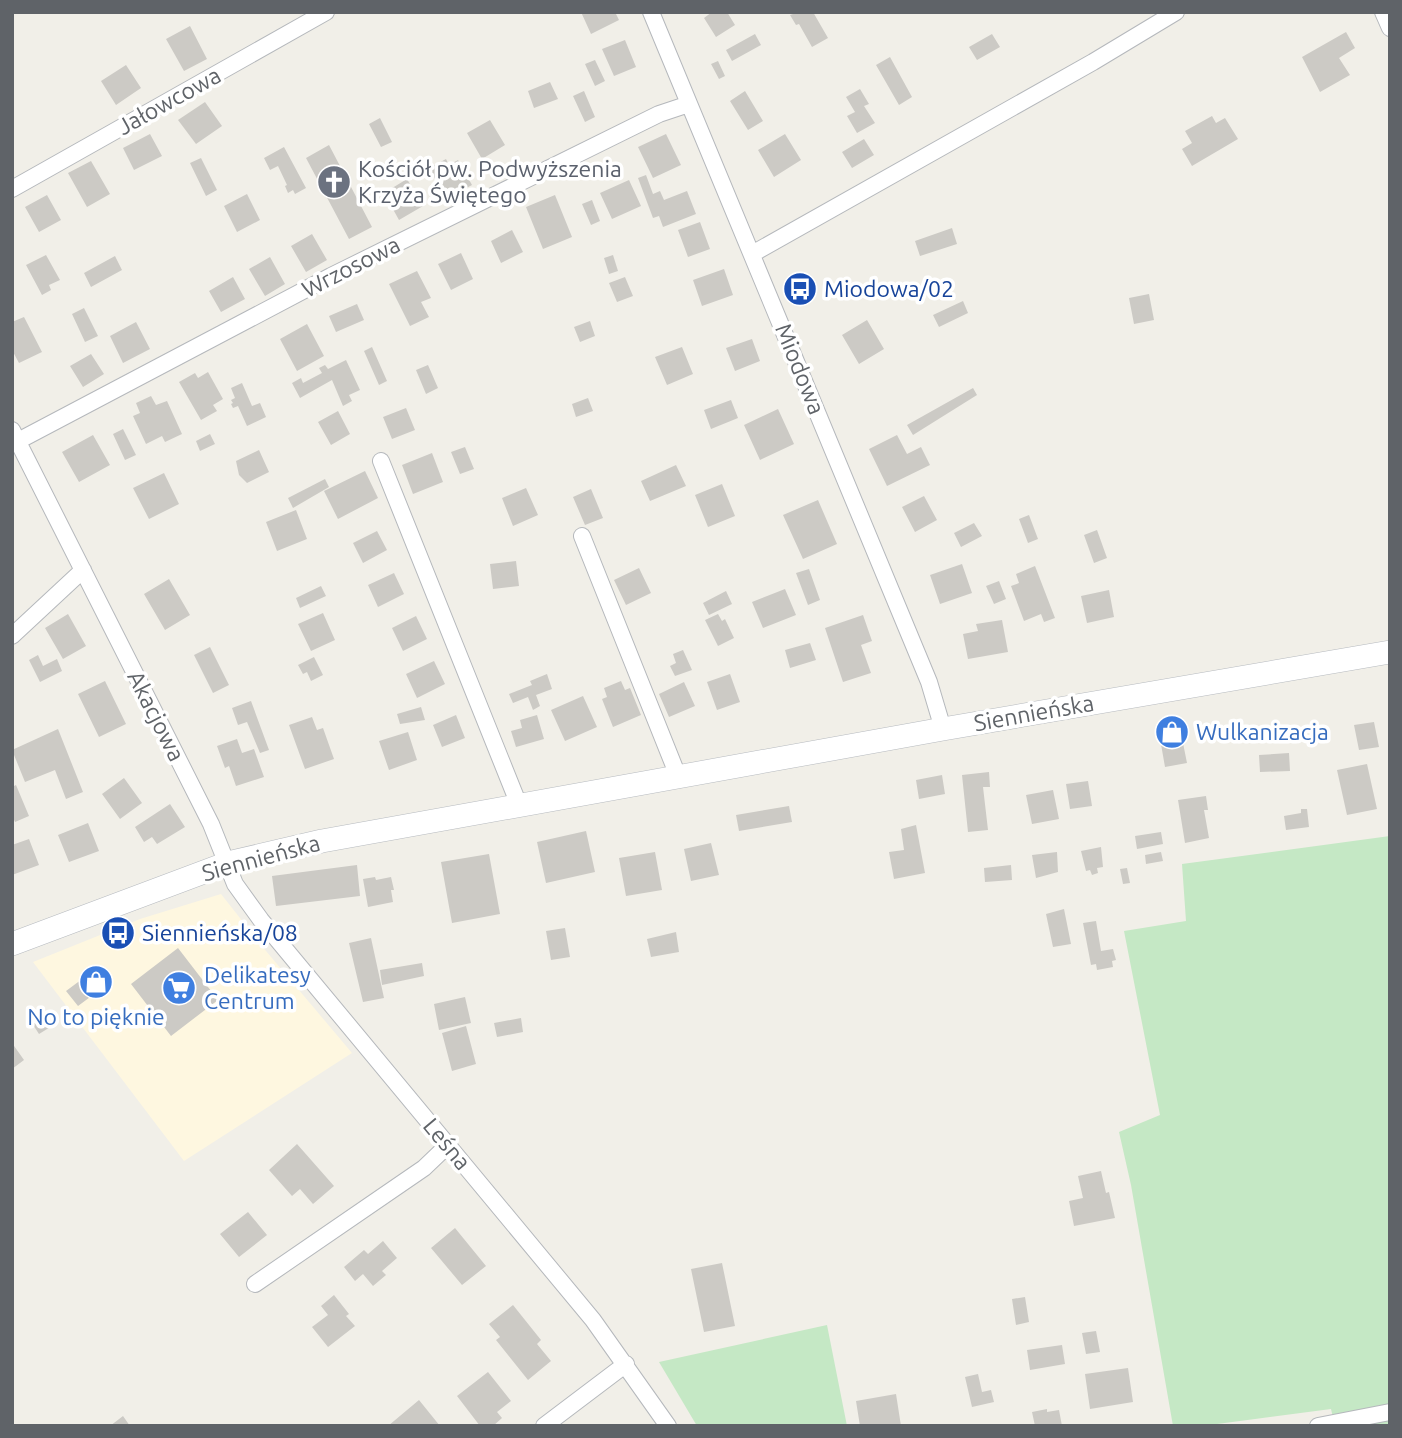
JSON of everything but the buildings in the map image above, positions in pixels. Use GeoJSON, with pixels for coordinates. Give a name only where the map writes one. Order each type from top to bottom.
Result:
{"type":"FeatureCollection","features":[{"type":"Feature","properties":{"kind":"main road","name":"Siennieńska"},"geometry":{"type":"LineString","coordinates":[[12,944],[228,863],[322,841],[1390,652]]}},
{"type":"Feature","properties":{"kind":"street","name":"Jałowcowa"},"geometry":{"type":"LineString","coordinates":[[12,189],[326,12]]}},
{"type":"Feature","properties":{"kind":"street","name":"Miodowa"},"geometry":{"type":"LineString","coordinates":[[651,12],[935,696],[943,729]]}},
{"type":"Feature","properties":{"kind":"street"},"geometry":{"type":"LineString","coordinates":[[752,254],[1093,62],[1176,12]]}},
{"type":"Feature","properties":{"kind":"street"},"geometry":{"type":"LineString","coordinates":[[1383,12],[1390,28]]}},
{"type":"Feature","properties":{"kind":"street","name":"Wrzosowa"},"geometry":{"type":"LineString","coordinates":[[15,435],[659,114],[689,104]]}},
{"type":"Feature","properties":{"kind":"street","name":"Akacjowa"},"geometry":{"type":"LineString","coordinates":[[15,435],[215,832],[228,863]]}},
{"type":"Feature","properties":{"kind":"street"},"geometry":{"type":"LineString","coordinates":[[381,461],[519,805]]}},
{"type":"Feature","properties":{"kind":"street"},"geometry":{"type":"LineString","coordinates":[[582,536],[678,776]]}},
{"type":"Feature","properties":{"kind":"street"},"geometry":{"type":"LineString","coordinates":[[12,636],[83,570]]}},
{"type":"Feature","properties":{"kind":"street","name":"Leśna"},"geometry":{"type":"LineString","coordinates":[[228,863],[235,884],[261,920],[593,1320],[668,1426]]}},
{"type":"Feature","properties":{"kind":"street"},"geometry":{"type":"LineString","coordinates":[[256,1284],[424,1168],[448,1145]]}},
{"type":"Feature","properties":{"kind":"street"},"geometry":{"type":"LineString","coordinates":[[544,1426],[626,1364]]}},
{"type":"Feature","properties":{"kind":"street"},"geometry":{"type":"LineString","coordinates":[[1318,1426],[1390,1412]]}},
{"type":"Feature","properties":{"kind":"shaded area"},"geometry":{"type":"Polygon","coordinates":[[[221,894],[352,1053],[184,1161],[33,962],[140,919],[221,894]]]}},
{"type":"Feature","properties":{"kind":"green space"},"geometry":{"type":"Polygon","coordinates":[[[1390,836],[1390,1426],[1335,1426],[1331,1409],[1202,1426],[1173,1426],[1131,1185],[1119,1132],[1160,1115],[1124,931],[1186,921],[1182,864],[1390,836]]]}},
{"type":"Feature","properties":{"kind":"green space"},"geometry":{"type":"Polygon","coordinates":[[[827,1325],[847,1426],[697,1426],[659,1362],[827,1325]]]}},
{"type":"Feature","properties":{"kind":"place","name":"Kościół pw. Podwyższenia Krzyża Świętego"},"geometry":{"type":"Point","coordinates":[334,182]}},
{"type":"Feature","properties":{"kind":"place","name":"Miodowa/02"},"geometry":{"type":"Point","coordinates":[800,289]}},
{"type":"Feature","properties":{"kind":"place","name":"Wulkanizacja"},"geometry":{"type":"Point","coordinates":[1172,732]}},
{"type":"Feature","properties":{"kind":"place","name":"Siennieńska/08"},"geometry":{"type":"Point","coordinates":[118,933]}},
{"type":"Feature","properties":{"kind":"place","name":"No to pięknie"},"geometry":{"type":"Point","coordinates":[96,982]}},
{"type":"Feature","properties":{"kind":"place","name":"Delikatesy Centrum"},"geometry":{"type":"Point","coordinates":[179,988]}}]}
